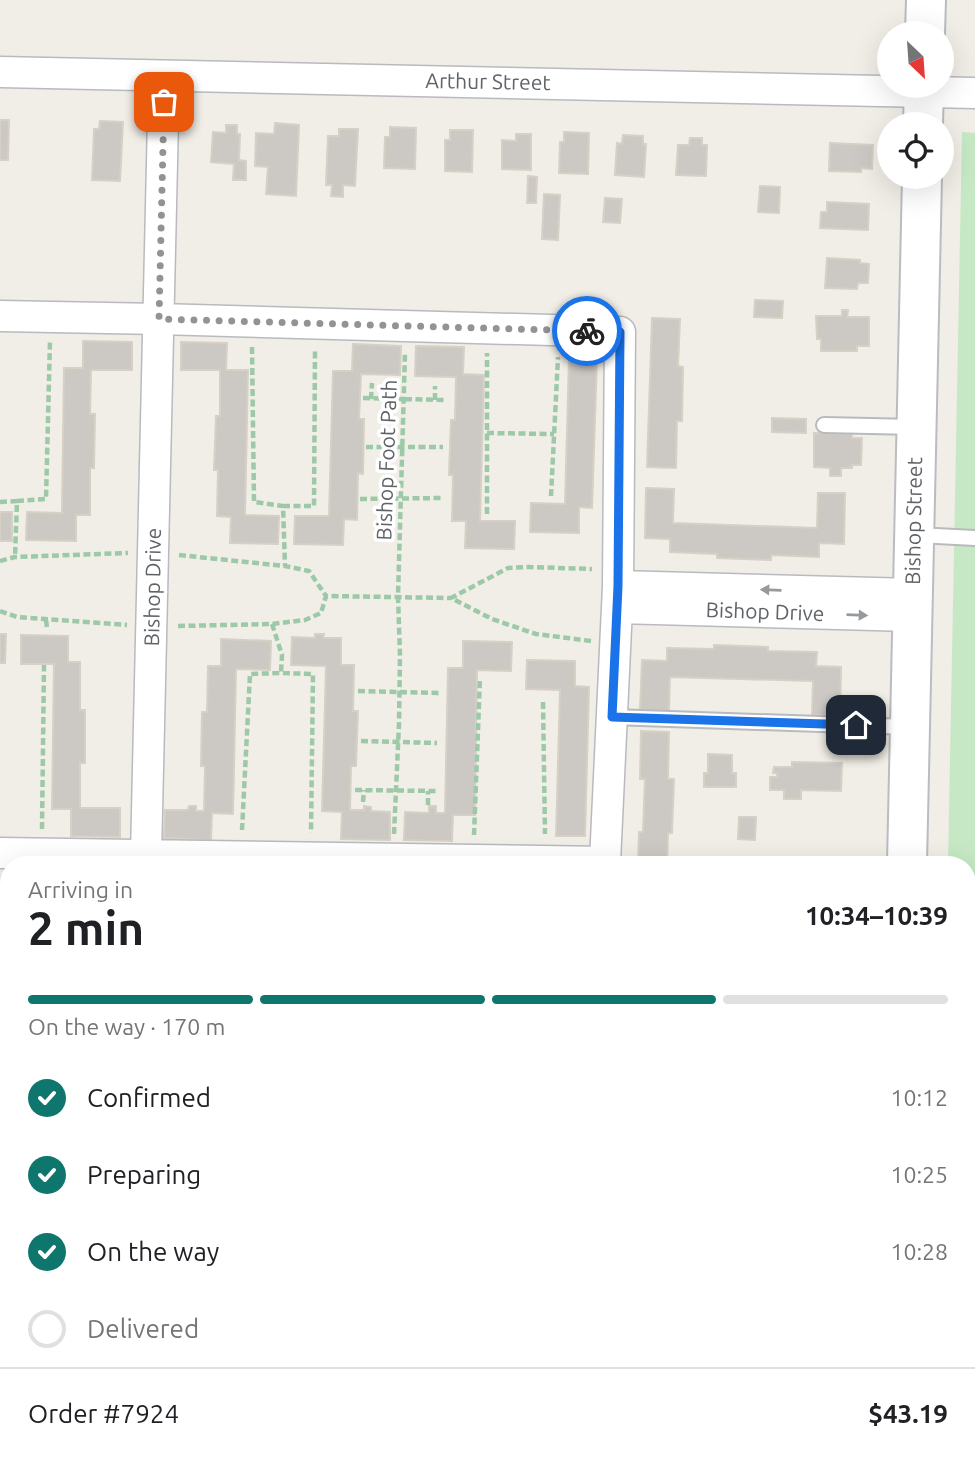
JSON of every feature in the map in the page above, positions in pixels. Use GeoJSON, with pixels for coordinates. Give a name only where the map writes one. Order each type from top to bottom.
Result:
{"type":"FeatureCollection","features":[{"type":"Feature","properties":{"kind":"street"},"geometry":{"type":"LineString","coordinates":[[925,21],[926,0]]}},
{"type":"Feature","properties":{"kind":"street","name":"Arthur Street"},"geometry":{"type":"LineString","coordinates":[[0,72],[924,101],[975,93]]}},
{"type":"Feature","properties":{"kind":"street","name":"Bishop Drive"},"geometry":{"type":"LineString","coordinates":[[146,855],[164,76]]}},
{"type":"Feature","properties":{"kind":"street","name":"Bishop Street"},"geometry":{"type":"LineString","coordinates":[[907,856],[922,189]]}},
{"type":"Feature","properties":{"kind":"street"},"geometry":{"type":"LineString","coordinates":[[0,316],[620,332],[618,588],[605,856]]}},
{"type":"Feature","properties":{"kind":"street","name":"Bishop Drive"},"geometry":{"type":"LineString","coordinates":[[618,588],[912,605]]}},
{"type":"Feature","properties":{"kind":"street"},"geometry":{"type":"LineString","coordinates":[[0,853],[194,856]]}},
{"type":"Feature","properties":{"kind":"lane"},"geometry":{"type":"LineString","coordinates":[[824,425],[916,428]]}},
{"type":"Feature","properties":{"kind":"lane"},"geometry":{"type":"LineString","coordinates":[[914,535],[975,538]]}},
{"type":"Feature","properties":{"kind":"lane"},"geometry":{"type":"LineString","coordinates":[[612,717],[910,727]]}},
{"type":"Feature","properties":{"kind":"path"},"geometry":{"type":"LineString","coordinates":[[0,502],[46,499],[50,317]]}},
{"type":"Feature","properties":{"kind":"path"},"geometry":{"type":"LineString","coordinates":[[252,321],[254,502],[283,506],[314,506],[315,323]]}},
{"type":"Feature","properties":{"kind":"path","name":"Bishop Foot Path"},"geometry":{"type":"LineString","coordinates":[[394,856],[400,692],[398,596],[406,325]]}},
{"type":"Feature","properties":{"kind":"path"},"geometry":{"type":"LineString","coordinates":[[486,513],[488,328]]}},
{"type":"Feature","properties":{"kind":"path"},"geometry":{"type":"LineString","coordinates":[[551,496],[559,330]]}},
{"type":"Feature","properties":{"kind":"path"},"geometry":{"type":"LineString","coordinates":[[371,399],[372,383]]}},
{"type":"Feature","properties":{"kind":"path"},"geometry":{"type":"LineString","coordinates":[[435,386],[435,400]]}},
{"type":"Feature","properties":{"kind":"path"},"geometry":{"type":"LineString","coordinates":[[363,398],[444,400]]}},
{"type":"Feature","properties":{"kind":"path"},"geometry":{"type":"LineString","coordinates":[[487,433],[554,434]]}},
{"type":"Feature","properties":{"kind":"path"},"geometry":{"type":"LineString","coordinates":[[366,447],[443,447]]}},
{"type":"Feature","properties":{"kind":"path"},"geometry":{"type":"LineString","coordinates":[[360,499],[443,498]]}},
{"type":"Feature","properties":{"kind":"path"},"geometry":{"type":"LineString","coordinates":[[15,557],[17,502]]}},
{"type":"Feature","properties":{"kind":"path"},"geometry":{"type":"LineString","coordinates":[[283,506],[285,566]]}},
{"type":"Feature","properties":{"kind":"path"},"geometry":{"type":"LineString","coordinates":[[0,561],[15,557],[153,552],[285,566],[309,571],[327,596]]}},
{"type":"Feature","properties":{"kind":"path"},"geometry":{"type":"LineString","coordinates":[[451,598],[508,568],[529,567],[618,588]]}},
{"type":"Feature","properties":{"kind":"path"},"geometry":{"type":"LineString","coordinates":[[327,596],[451,598],[492,619],[536,634],[616,643]]}},
{"type":"Feature","properties":{"kind":"path"},"geometry":{"type":"LineString","coordinates":[[0,611],[17,617],[46,620],[152,626],[272,624],[305,620],[321,613],[327,596]]}},
{"type":"Feature","properties":{"kind":"path"},"geometry":{"type":"LineString","coordinates":[[46,620],[47,628]]}},
{"type":"Feature","properties":{"kind":"path"},"geometry":{"type":"LineString","coordinates":[[272,624],[282,656],[281,673]]}},
{"type":"Feature","properties":{"kind":"path"},"geometry":{"type":"LineString","coordinates":[[41,853],[44,665]]}},
{"type":"Feature","properties":{"kind":"path"},"geometry":{"type":"LineString","coordinates":[[241,856],[250,674],[281,673],[313,674],[311,856]]}},
{"type":"Feature","properties":{"kind":"path"},"geometry":{"type":"LineString","coordinates":[[473,856],[480,678]]}},
{"type":"Feature","properties":{"kind":"path"},"geometry":{"type":"LineString","coordinates":[[358,691],[440,693]]}},
{"type":"Feature","properties":{"kind":"path"},"geometry":{"type":"LineString","coordinates":[[543,702],[545,856]]}},
{"type":"Feature","properties":{"kind":"path"},"geometry":{"type":"LineString","coordinates":[[361,741],[437,743]]}},
{"type":"Feature","properties":{"kind":"path"},"geometry":{"type":"LineString","coordinates":[[355,790],[438,791]]}},
{"type":"Feature","properties":{"kind":"path"},"geometry":{"type":"LineString","coordinates":[[363,802],[364,790]]}},
{"type":"Feature","properties":{"kind":"path"},"geometry":{"type":"LineString","coordinates":[[428,791],[428,805]]}},
{"type":"Feature","properties":{"kind":"green space"},"geometry":{"type":"Polygon","coordinates":[[[962,132],[975,133],[975,856],[948,856],[962,132]]]}},
{"type":"Feature","properties":{"kind":"building"},"geometry":{"type":"Polygon","coordinates":[[[0,120],[9,120],[8,160],[0,160],[0,120]]]}},
{"type":"Feature","properties":{"kind":"building"},"geometry":{"type":"Polygon","coordinates":[[[100,121],[123,122],[120,181],[92,180],[94,129],[99,129],[100,121]]]}},
{"type":"Feature","properties":{"kind":"building"},"geometry":{"type":"Polygon","coordinates":[[[275,123],[299,125],[296,196],[266,194],[268,167],[255,166],[256,133],[274,134],[275,123]]]}},
{"type":"Feature","properties":{"kind":"building"},"geometry":{"type":"Polygon","coordinates":[[[226,125],[237,125],[237,134],[240,134],[239,160],[246,161],[246,180],[233,180],[234,164],[211,162],[213,132],[226,133],[226,125]]]}},
{"type":"Feature","properties":{"kind":"building"},"geometry":{"type":"Polygon","coordinates":[[[390,127],[416,128],[415,169],[384,168],[385,137],[390,137],[390,127]]]}},
{"type":"Feature","properties":{"kind":"building"},"geometry":{"type":"Polygon","coordinates":[[[339,129],[358,129],[355,186],[343,185],[343,197],[331,196],[332,185],[326,185],[328,136],[339,136],[339,129]]]}},
{"type":"Feature","properties":{"kind":"building"},"geometry":{"type":"Polygon","coordinates":[[[450,130],[473,130],[472,172],[445,171],[445,140],[450,140],[450,130]]]}},
{"type":"Feature","properties":{"kind":"building"},"geometry":{"type":"Polygon","coordinates":[[[564,132],[589,133],[588,174],[559,173],[560,142],[564,142],[564,132]]]}},
{"type":"Feature","properties":{"kind":"building"},"geometry":{"type":"Polygon","coordinates":[[[516,134],[531,134],[531,170],[502,169],[502,140],[516,141],[516,134]]]}},
{"type":"Feature","properties":{"kind":"building"},"geometry":{"type":"Polygon","coordinates":[[[623,135],[643,136],[643,144],[646,144],[644,177],[615,175],[617,143],[622,144],[623,135]]]}},
{"type":"Feature","properties":{"kind":"building"},"geometry":{"type":"Polygon","coordinates":[[[690,138],[702,138],[702,145],[707,145],[706,176],[676,175],[678,145],[689,145],[690,138]]]}},
{"type":"Feature","properties":{"kind":"building"},"geometry":{"type":"Polygon","coordinates":[[[830,143],[873,145],[872,169],[861,168],[861,172],[829,171],[830,143]]]}},
{"type":"Feature","properties":{"kind":"building"},"geometry":{"type":"Polygon","coordinates":[[[528,176],[537,177],[536,203],[527,203],[528,176]]]}},
{"type":"Feature","properties":{"kind":"building"},"geometry":{"type":"Polygon","coordinates":[[[760,186],[780,187],[779,213],[758,212],[760,186]]]}},
{"type":"Feature","properties":{"kind":"building"},"geometry":{"type":"Polygon","coordinates":[[[544,194],[560,195],[558,240],[542,239],[544,194]]]}},
{"type":"Feature","properties":{"kind":"building"},"geometry":{"type":"Polygon","coordinates":[[[605,198],[622,199],[620,223],[603,222],[605,198]]]}},
{"type":"Feature","properties":{"kind":"building"},"geometry":{"type":"Polygon","coordinates":[[[827,202],[869,204],[868,230],[820,228],[821,212],[827,212],[827,202]]]}},
{"type":"Feature","properties":{"kind":"building"},"geometry":{"type":"Polygon","coordinates":[[[827,258],[860,260],[860,263],[869,264],[868,283],[858,283],[857,289],[825,288],[827,258]]]}},
{"type":"Feature","properties":{"kind":"building"},"geometry":{"type":"Polygon","coordinates":[[[755,300],[783,301],[782,318],[754,317],[755,300]]]}},
{"type":"Feature","properties":{"kind":"building"},"geometry":{"type":"Polygon","coordinates":[[[842,310],[848,310],[847,317],[869,317],[869,346],[857,346],[857,351],[821,351],[821,339],[817,339],[816,316],[842,316],[842,310]]]}},
{"type":"Feature","properties":{"kind":"building"},"geometry":{"type":"Polygon","coordinates":[[[652,318],[680,319],[678,366],[683,367],[682,421],[677,421],[676,468],[647,467],[652,318]]]}},
{"type":"Feature","properties":{"kind":"building"},"geometry":{"type":"Polygon","coordinates":[[[83,341],[132,342],[132,370],[91,370],[90,414],[95,414],[94,468],[90,468],[90,515],[76,515],[76,541],[26,540],[27,512],[62,513],[64,368],[83,368],[83,341]]]}},
{"type":"Feature","properties":{"kind":"building"},"geometry":{"type":"Polygon","coordinates":[[[181,342],[227,343],[226,370],[248,370],[245,515],[279,516],[278,544],[230,543],[231,517],[217,516],[218,470],[214,470],[216,416],[220,416],[220,370],[181,370],[181,342]]]}},
{"type":"Feature","properties":{"kind":"building"},"geometry":{"type":"Polygon","coordinates":[[[353,344],[401,346],[400,375],[361,374],[359,419],[364,419],[363,474],[358,473],[357,520],[344,519],[343,545],[294,544],[295,516],[329,516],[333,371],[352,371],[353,344]]]}},
{"type":"Feature","properties":{"kind":"building"},"geometry":{"type":"Polygon","coordinates":[[[416,346],[464,347],[463,374],[484,375],[480,521],[515,521],[514,549],[465,548],[466,521],[452,521],[453,475],[449,475],[456,377],[415,376],[416,346]]]}},
{"type":"Feature","properties":{"kind":"building"},"geometry":{"type":"Polygon","coordinates":[[[569,358],[597,359],[592,508],[579,507],[579,533],[530,532],[531,503],[565,504],[569,358]]]}},
{"type":"Feature","properties":{"kind":"building"},"geometry":{"type":"Polygon","coordinates":[[[772,418],[806,419],[806,433],[772,432],[772,418]]]}},
{"type":"Feature","properties":{"kind":"building"},"geometry":{"type":"Polygon","coordinates":[[[814,433],[852,434],[852,438],[862,438],[861,465],[841,468],[841,476],[830,476],[830,468],[814,467],[814,433]]]}},
{"type":"Feature","properties":{"kind":"building"},"geometry":{"type":"Polygon","coordinates":[[[646,488],[674,489],[673,523],[817,528],[818,493],[845,493],[844,544],[819,543],[819,557],[771,555],[771,560],[717,558],[717,554],[670,552],[670,539],[645,538],[646,488]]]}},
{"type":"Feature","properties":{"kind":"building"},"geometry":{"type":"Polygon","coordinates":[[[0,512],[12,512],[12,541],[0,541],[0,512]]]}},
{"type":"Feature","properties":{"kind":"building"},"geometry":{"type":"Polygon","coordinates":[[[0,634],[6,634],[5,663],[0,663],[0,634]]]}},
{"type":"Feature","properties":{"kind":"building"},"geometry":{"type":"Polygon","coordinates":[[[315,634],[324,634],[323,638],[341,638],[341,665],[354,665],[353,711],[358,711],[356,766],[351,766],[350,810],[364,810],[364,806],[371,807],[371,811],[390,812],[390,840],[341,839],[342,812],[322,811],[326,666],[291,665],[292,637],[315,638],[315,634]]]}},
{"type":"Feature","properties":{"kind":"building"},"geometry":{"type":"Polygon","coordinates":[[[21,635],[68,636],[68,662],[80,662],[80,710],[85,710],[85,763],[80,763],[80,808],[120,808],[120,837],[71,836],[71,809],[52,809],[54,664],[21,664],[21,635]]]}},
{"type":"Feature","properties":{"kind":"building"},"geometry":{"type":"Polygon","coordinates":[[[221,639],[271,641],[270,670],[236,669],[233,814],[212,813],[211,840],[164,838],[165,810],[188,810],[189,806],[196,806],[196,811],[204,811],[202,712],[207,712],[208,666],[221,666],[221,639]]]}},
{"type":"Feature","properties":{"kind":"building"},"geometry":{"type":"Polygon","coordinates":[[[463,641],[512,642],[511,671],[477,670],[475,815],[453,815],[452,841],[404,840],[405,812],[429,813],[429,806],[436,806],[436,813],[445,813],[448,668],[463,668],[463,641]]]}},
{"type":"Feature","properties":{"kind":"building"},"geometry":{"type":"Polygon","coordinates":[[[714,645],[768,647],[768,651],[817,652],[816,666],[841,667],[840,716],[812,715],[813,681],[670,677],[669,711],[640,710],[642,660],[667,661],[667,648],[714,649],[714,645]]]}},
{"type":"Feature","properties":{"kind":"building"},"geometry":{"type":"Polygon","coordinates":[[[527,660],[575,661],[575,686],[589,687],[585,836],[556,836],[560,690],[526,689],[527,660]]]}},
{"type":"Feature","properties":{"kind":"building"},"geometry":{"type":"Polygon","coordinates":[[[641,731],[669,732],[668,779],[674,779],[672,833],[668,833],[667,856],[638,856],[639,832],[643,832],[645,779],[640,779],[641,731]]]}},
{"type":"Feature","properties":{"kind":"building"},"geometry":{"type":"Polygon","coordinates":[[[708,754],[732,755],[732,773],[736,773],[736,787],[704,787],[704,773],[708,773],[708,754]]]}},
{"type":"Feature","properties":{"kind":"building"},"geometry":{"type":"Polygon","coordinates":[[[792,762],[842,763],[841,791],[801,790],[801,799],[784,799],[784,790],[770,790],[770,777],[777,777],[777,773],[773,773],[774,767],[792,767],[792,762]]]}},
{"type":"Feature","properties":{"kind":"building"},"geometry":{"type":"Polygon","coordinates":[[[739,817],[756,817],[755,840],[738,839],[739,817]]]}},
{"type":"Feature","properties":{"kind":"way so far"},"geometry":{"type":"LineString","coordinates":[[164,102],[159,319],[587,331]]}},
{"type":"Feature","properties":{"kind":"route"},"geometry":{"type":"LineString","coordinates":[[587,331],[620,332],[618,586],[612,717],[856,725]]}}]}
